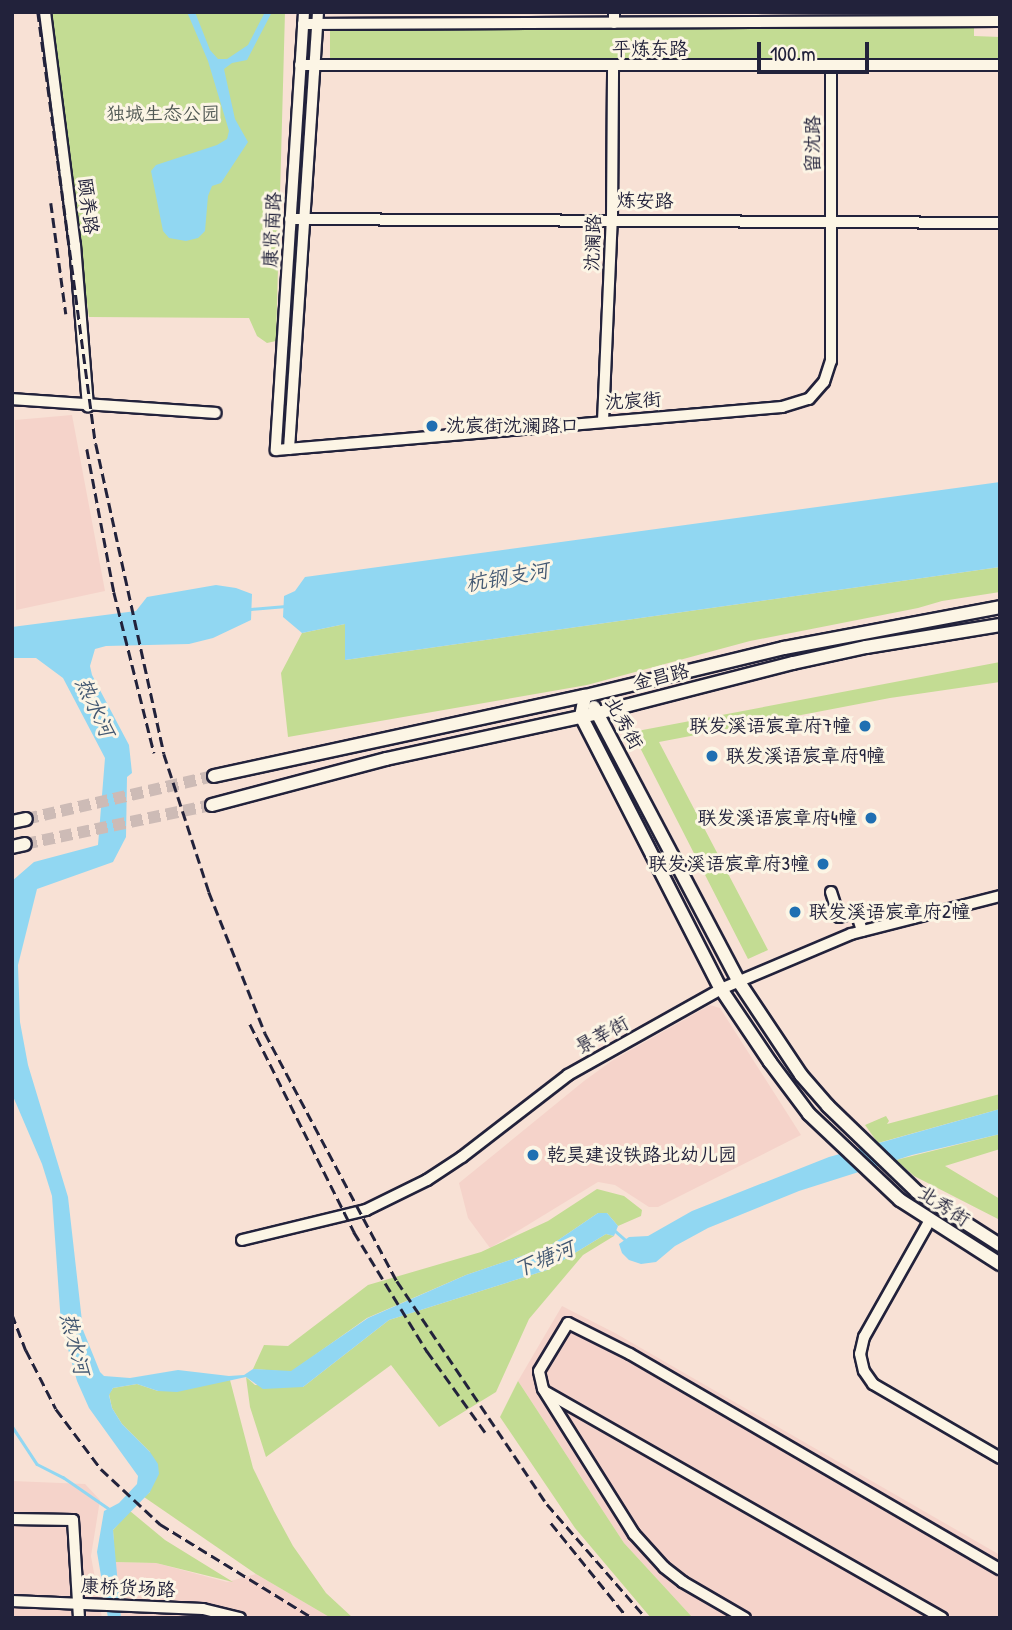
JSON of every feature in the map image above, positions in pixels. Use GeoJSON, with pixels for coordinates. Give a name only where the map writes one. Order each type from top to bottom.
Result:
{"type":"FeatureCollection","features":[{"type":"Feature","properties":{"kind":"main road","name":"金昌路"},"geometry":{"type":"LineString","coordinates":[[214,776],[585,696],[784,648],[1000,607]]}},
{"type":"Feature","properties":{"kind":"main road","name":"金昌路"},"geometry":{"type":"LineString","coordinates":[[212,805],[386,760],[598,713],[842,652],[1000,625]]}},
{"type":"Feature","properties":{"kind":"main road","name":"北秀街"},"geometry":{"type":"LineString","coordinates":[[585,696],[598,713],[739,982],[801,1075],[917,1192],[1000,1245]]}},
{"type":"Feature","properties":{"kind":"main road","name":"北秀街"},"geometry":{"type":"LineString","coordinates":[[585,696],[581,716],[722,989],[809,1114],[900,1200],[1000,1264]]}},
{"type":"Feature","properties":{"kind":"main road"},"geometry":{"type":"LineString","coordinates":[[12,822],[26,819]]}},
{"type":"Feature","properties":{"kind":"street","name":"颐养路"},"geometry":{"type":"LineString","coordinates":[[45,12],[75,245],[88,406]]}},
{"type":"Feature","properties":{"kind":"street","name":"康贤南路"},"geometry":{"type":"LineString","coordinates":[[276,450],[303,12]]}},
{"type":"Feature","properties":{"kind":"street","name":"康贤南路"},"geometry":{"type":"LineString","coordinates":[[289,449],[318,12]]}},
{"type":"Feature","properties":{"kind":"street","name":"平炼东路"},"geometry":{"type":"LineString","coordinates":[[303,24],[830,17],[1000,21]]}},
{"type":"Feature","properties":{"kind":"street","name":"平炼东路"},"geometry":{"type":"LineString","coordinates":[[300,65],[1000,65]]}},
{"type":"Feature","properties":{"kind":"street","name":"沈澜路"},"geometry":{"type":"LineString","coordinates":[[603,421],[612,218],[613,66]]}},
{"type":"Feature","properties":{"kind":"street","name":"留沈路"},"geometry":{"type":"LineString","coordinates":[[831,66],[831,222]]}},
{"type":"Feature","properties":{"kind":"street","name":"炼安路"},"geometry":{"type":"LineString","coordinates":[[290,219],[612,218],[1000,223]]}},
{"type":"Feature","properties":{"kind":"street","name":"沈宸街"},"geometry":{"type":"LineString","coordinates":[[276,450],[782,407],[809,399],[818,392],[831,361],[831,222]]}},
{"type":"Feature","properties":{"kind":"street"},"geometry":{"type":"LineString","coordinates":[[12,399],[88,406],[216,412]]}},
{"type":"Feature","properties":{"kind":"street"},"geometry":{"type":"LineString","coordinates":[[831,892],[839,917],[856,912],[862,931]]}},
{"type":"Feature","properties":{"kind":"street","name":"景莘街"},"geometry":{"type":"LineString","coordinates":[[242,1240],[366,1210],[427,1180],[462,1157],[568,1075],[722,989],[862,931],[1000,895]]}},
{"type":"Feature","properties":{"kind":"street"},"geometry":{"type":"LineString","coordinates":[[930,1220],[863,1336],[860,1354],[864,1371],[873,1384],[1000,1458]]}},
{"type":"Feature","properties":{"kind":"street"},"geometry":{"type":"LineString","coordinates":[[745,1618],[683,1582],[664,1567],[634,1534],[542,1390],[539,1371],[568,1323],[630,1354],[1000,1569]]}},
{"type":"Feature","properties":{"kind":"street"},"geometry":{"type":"LineString","coordinates":[[542,1390],[942,1618]]}},
{"type":"Feature","properties":{"kind":"street"},"geometry":{"type":"LineString","coordinates":[[12,1519],[73,1520],[79,1618]]}},
{"type":"Feature","properties":{"kind":"street","name":"康桥货场路"},"geometry":{"type":"LineString","coordinates":[[12,1601],[203,1609],[240,1618]]}},
{"type":"Feature","properties":{"kind":"shaded area"},"geometry":{"type":"Polygon","coordinates":[[[72,415],[105,591],[16,610],[15,420],[72,415]]]}},
{"type":"Feature","properties":{"kind":"shaded area"},"geometry":{"type":"Polygon","coordinates":[[[710,1005],[720,1008],[801,1135],[658,1207],[649,1207],[615,1185],[598,1182],[490,1248],[468,1218],[459,1183],[613,1060],[710,1005]]]}},
{"type":"Feature","properties":{"kind":"shaded area"},"geometry":{"type":"Polygon","coordinates":[[[562,1306],[615,1333],[1000,1555],[1000,1618],[693,1618],[624,1543],[518,1381],[562,1306]]]}},
{"type":"Feature","properties":{"kind":"shaded area"},"geometry":{"type":"Polygon","coordinates":[[[12,1481],[85,1484],[100,1500],[91,1556],[102,1618],[12,1618],[12,1481]]]}},
{"type":"Feature","properties":{"kind":"shaded area"},"geometry":{"type":"Polygon","coordinates":[[[115,1562],[156,1563],[227,1582],[256,1574],[331,1618],[121,1618],[115,1562]]]}},
{"type":"Feature","properties":{"kind":"green space","name":"独城生态公园"},"geometry":{"type":"Polygon","coordinates":[[[46,12],[285,12],[276,341],[267,343],[257,336],[249,318],[89,317],[46,12]]]}},
{"type":"Feature","properties":{"kind":"green space"},"geometry":{"type":"Polygon","coordinates":[[[330,26],[974,28],[974,36],[1000,37],[1000,60],[330,60],[330,26]]]}},
{"type":"Feature","properties":{"kind":"green space"},"geometry":{"type":"Polygon","coordinates":[[[1000,567],[1000,592],[942,601],[750,641],[587,685],[288,737],[281,673],[302,633],[345,624],[345,660],[1000,567]]]}},
{"type":"Feature","properties":{"kind":"green space"},"geometry":{"type":"Polygon","coordinates":[[[1000,662],[1000,682],[890,698],[659,742],[768,950],[748,959],[632,732],[1000,662]]]}},
{"type":"Feature","properties":{"kind":"green space"},"geometry":{"type":"Polygon","coordinates":[[[1000,1094],[1000,1109],[878,1143],[865,1125],[886,1116],[889,1121],[887,1124],[1000,1094]]]}},
{"type":"Feature","properties":{"kind":"green space"},"geometry":{"type":"Polygon","coordinates":[[[1000,1134],[1000,1149],[945,1166],[1000,1199],[1000,1220],[914,1176],[896,1160],[1000,1134]]]}},
{"type":"Feature","properties":{"kind":"green space"},"geometry":{"type":"Polygon","coordinates":[[[597,1189],[624,1196],[642,1210],[641,1216],[618,1226],[607,1213],[598,1213],[548,1247],[466,1275],[367,1318],[291,1372],[253,1369],[264,1345],[288,1346],[368,1285],[481,1252],[548,1221],[597,1189]]]}},
{"type":"Feature","properties":{"kind":"green space"},"geometry":{"type":"Polygon","coordinates":[[[606,1234],[614,1236],[583,1255],[529,1319],[496,1392],[439,1427],[391,1365],[266,1457],[250,1407],[246,1377],[255,1385],[303,1387],[389,1320],[547,1270],[606,1234]]]}},
{"type":"Feature","properties":{"kind":"green space"},"geometry":{"type":"Polygon","coordinates":[[[230,1380],[253,1468],[274,1511],[293,1546],[326,1593],[353,1618],[331,1618],[256,1574],[144,1497],[150,1492],[150,1452],[122,1424],[112,1408],[109,1394],[113,1388],[137,1384],[158,1391],[230,1380]]]}},
{"type":"Feature","properties":{"kind":"green space"},"geometry":{"type":"Polygon","coordinates":[[[518,1381],[624,1543],[693,1618],[651,1618],[575,1528],[500,1417],[518,1381]]]}},
{"type":"Feature","properties":{"kind":"green space"},"geometry":{"type":"Polygon","coordinates":[[[130,1511],[165,1540],[233,1582],[156,1563],[115,1562],[113,1530],[130,1511]]]}},
{"type":"Feature","properties":{"kind":"water"},"geometry":{"type":"Polygon","coordinates":[[[187,12],[195,12],[210,50],[218,59],[227,59],[248,45],[265,12],[272,12],[247,60],[232,63],[224,69],[235,119],[248,142],[221,183],[212,186],[208,196],[205,231],[198,238],[186,241],[169,238],[163,231],[151,171],[156,165],[217,145],[227,139],[229,131],[208,61],[187,12]]]}},
{"type":"Feature","properties":{"kind":"water"},"geometry":{"type":"Polygon","coordinates":[[[1000,482],[1000,567],[345,660],[345,624],[302,633],[283,617],[284,596],[295,591],[305,577],[1000,482]]]}},
{"type":"Feature","properties":{"kind":"water","name":"热水河"},"geometry":{"type":"Polygon","coordinates":[[[216,585],[252,594],[251,620],[213,638],[189,644],[106,646],[95,649],[90,666],[92,675],[129,745],[132,773],[127,777],[126,837],[113,862],[37,889],[18,965],[20,1022],[28,1065],[68,1197],[83,1330],[100,1372],[104,1376],[130,1378],[178,1370],[229,1376],[244,1375],[253,1369],[291,1371],[368,1318],[466,1275],[548,1247],[598,1213],[607,1213],[618,1226],[614,1236],[606,1234],[547,1270],[389,1320],[303,1387],[263,1389],[246,1377],[177,1392],[158,1391],[137,1384],[113,1388],[109,1395],[112,1408],[122,1424],[150,1452],[158,1464],[159,1474],[150,1492],[113,1530],[121,1618],[108,1618],[97,1552],[104,1511],[119,1503],[137,1484],[138,1476],[89,1408],[77,1381],[61,1324],[52,1196],[42,1164],[12,1094],[12,881],[34,862],[98,845],[105,758],[63,678],[36,658],[12,658],[12,627],[136,611],[147,597],[216,585]]]}},
{"type":"Feature","properties":{"kind":"water"},"geometry":{"type":"Polygon","coordinates":[[[1000,1109],[1000,1134],[912,1155],[799,1191],[708,1228],[675,1246],[656,1262],[641,1264],[629,1260],[622,1253],[619,1244],[629,1237],[648,1236],[692,1211],[829,1157],[1000,1109]]]}},
{"type":"Feature","properties":{"kind":"waterway","name":"杭钢支河"},"geometry":{"type":"LineString","coordinates":[[251,609],[286,606]]}},
{"type":"Feature","properties":{"kind":"waterway","name":"下塘河"},"geometry":{"type":"LineString","coordinates":[[613,1229],[627,1241]]}},
{"type":"Feature","properties":{"kind":"waterway"},"geometry":{"type":"LineString","coordinates":[[12,1426],[37,1464],[63,1477],[108,1508]]}},
{"type":"Feature","properties":{"kind":"tunnel"},"geometry":{"type":"LineString","coordinates":[[26,819],[214,776]]}},
{"type":"Feature","properties":{"kind":"tunnel"},"geometry":{"type":"LineString","coordinates":[[25,844],[212,805]]}},
{"type":"Feature","properties":{"kind":"railway"},"geometry":{"type":"LineString","coordinates":[[38,12],[96,444],[164,754],[209,892],[265,1033],[397,1281],[547,1504],[646,1618]]}},
{"type":"Feature","properties":{"kind":"railway"},"geometry":{"type":"LineString","coordinates":[[51,203],[66,314]]}},
{"type":"Feature","properties":{"kind":"railway"},"geometry":{"type":"LineString","coordinates":[[87,449],[114,592],[154,753]]}},
{"type":"Feature","properties":{"kind":"railway"},"geometry":{"type":"LineString","coordinates":[[250,1024],[354,1232],[427,1351],[485,1432]]}},
{"type":"Feature","properties":{"kind":"railway"},"geometry":{"type":"LineString","coordinates":[[12,1314],[26,1350],[56,1409],[101,1469],[160,1524],[313,1618]]}},
{"type":"Feature","properties":{"kind":"railway"},"geometry":{"type":"LineString","coordinates":[[551,1523],[628,1618]]}},
{"type":"Feature","properties":{"kind":"place","name":"沈宸街沈澜路口"},"geometry":{"type":"Point","coordinates":[432,426]}},
{"type":"Feature","properties":{"kind":"place","name":"联发溪语宸章府7幢"},"geometry":{"type":"Point","coordinates":[865,726]}},
{"type":"Feature","properties":{"kind":"place","name":"联发溪语宸章府9幢"},"geometry":{"type":"Point","coordinates":[712,756]}},
{"type":"Feature","properties":{"kind":"place","name":"联发溪语宸章府4幢"},"geometry":{"type":"Point","coordinates":[871,818]}},
{"type":"Feature","properties":{"kind":"place","name":"联发溪语宸章府3幢"},"geometry":{"type":"Point","coordinates":[823,864]}},
{"type":"Feature","properties":{"kind":"place","name":"联发溪语宸章府2幢"},"geometry":{"type":"Point","coordinates":[795,912]}},
{"type":"Feature","properties":{"kind":"place","name":"乾昊建设铁路北幼儿园"},"geometry":{"type":"Point","coordinates":[533,1155]}}]}
